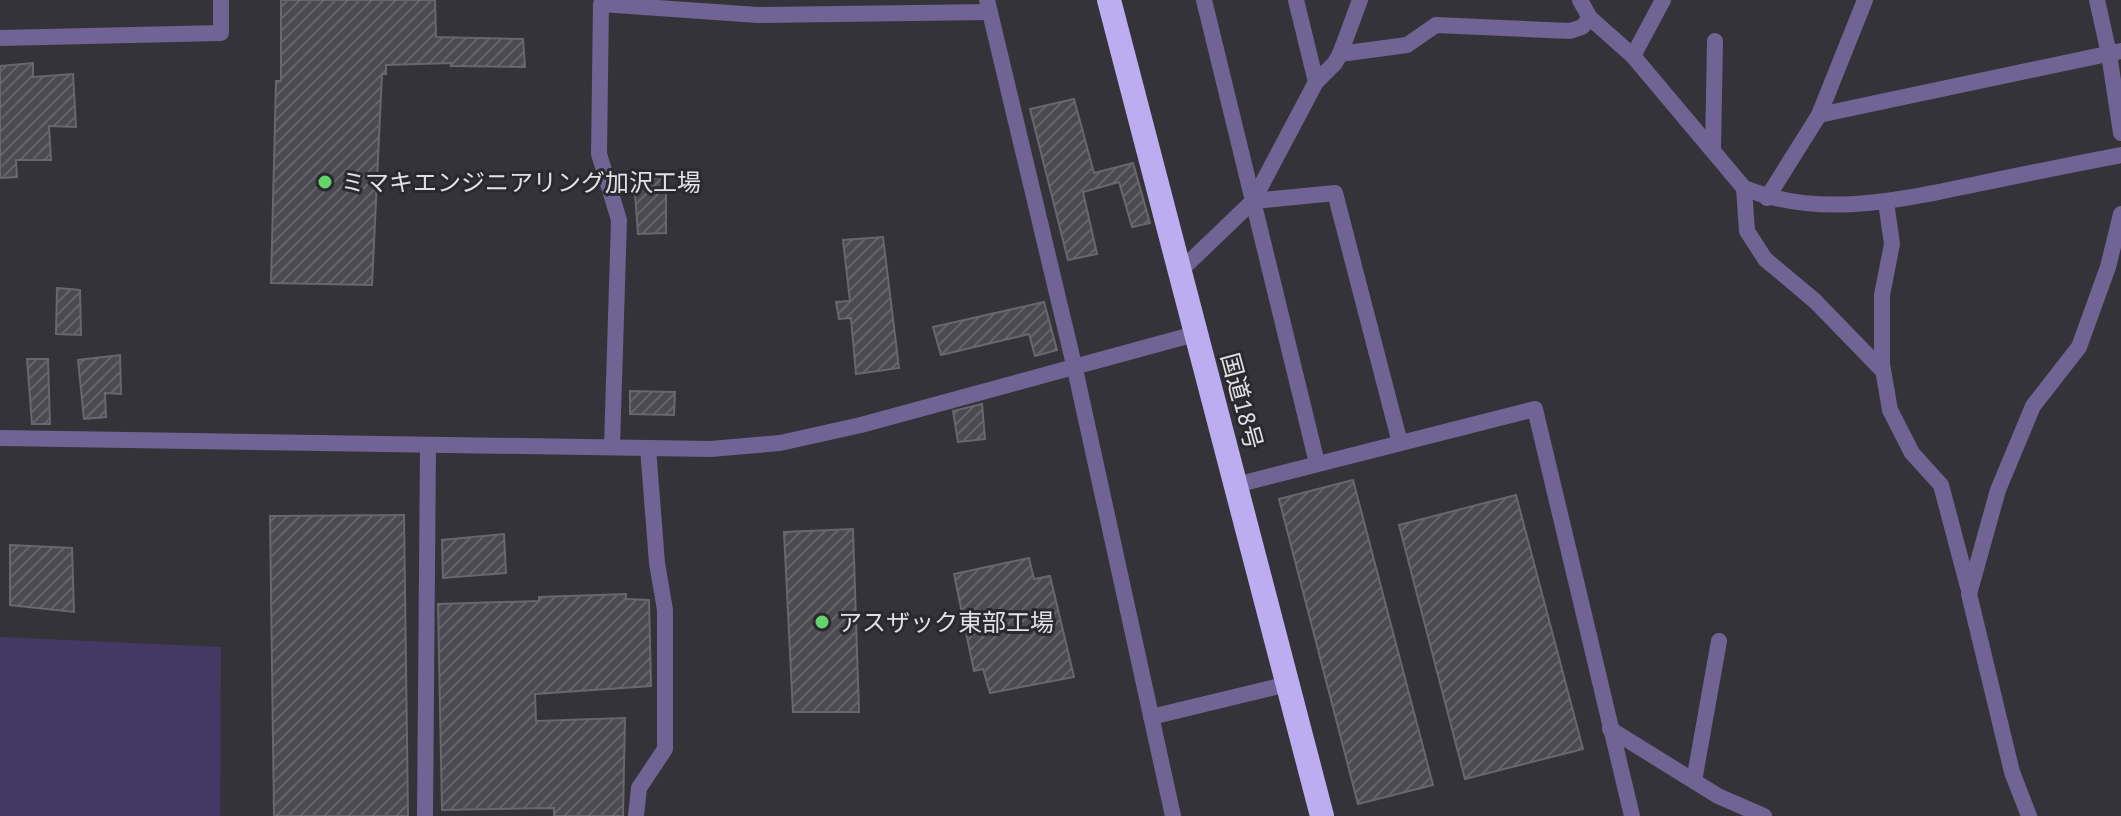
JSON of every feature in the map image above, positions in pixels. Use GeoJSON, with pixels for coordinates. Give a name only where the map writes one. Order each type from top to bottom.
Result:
{"type":"FeatureCollection","features":[{"type":"Feature","properties":{"kind":"highway","name":"国道18号"},"geometry":{"type":"LineString","coordinates":[[1109,0],[1322,816]]}},
{"type":"Feature","properties":{"kind":"street"},"geometry":{"type":"LineString","coordinates":[[0,38],[221,33],[221,0]]}},
{"type":"Feature","properties":{"kind":"street"},"geometry":{"type":"LineString","coordinates":[[1204,0],[1317,463]]}},
{"type":"Feature","properties":{"kind":"street"},"geometry":{"type":"LineString","coordinates":[[1296,0],[1316,82]]}},
{"type":"Feature","properties":{"kind":"street"},"geometry":{"type":"LineString","coordinates":[[1179,272],[1253,201],[1316,82],[1340,54],[1360,0]]}},
{"type":"Feature","properties":{"kind":"street"},"geometry":{"type":"LineString","coordinates":[[1580,0],[1590,18],[1633,56],[1744,188],[1767,198],[1841,206],[1886,202],[2121,155]]}},
{"type":"Feature","properties":{"kind":"street"},"geometry":{"type":"LineString","coordinates":[[1633,56],[1663,0]]}},
{"type":"Feature","properties":{"kind":"street"},"geometry":{"type":"LineString","coordinates":[[1767,198],[1819,115],[1865,0]]}},
{"type":"Feature","properties":{"kind":"street"},"geometry":{"type":"LineString","coordinates":[[2097,0],[2115,52],[2121,133]]}},
{"type":"Feature","properties":{"kind":"street"},"geometry":{"type":"LineString","coordinates":[[612,446],[619,220],[599,154],[601,4],[758,15],[989,6],[1075,369],[1173,816]]}},
{"type":"Feature","properties":{"kind":"street"},"geometry":{"type":"LineString","coordinates":[[1340,54],[1407,45],[1436,25],[1570,31],[1582,27],[1590,18]]}},
{"type":"Feature","properties":{"kind":"street"},"geometry":{"type":"LineString","coordinates":[[1713,149],[1715,41]]}},
{"type":"Feature","properties":{"kind":"street"},"geometry":{"type":"LineString","coordinates":[[1819,115],[2115,52]]}},
{"type":"Feature","properties":{"kind":"street"},"geometry":{"type":"LineString","coordinates":[[1744,188],[1747,231],[1765,259],[1815,301],[1883,371]]}},
{"type":"Feature","properties":{"kind":"street"},"geometry":{"type":"LineString","coordinates":[[1253,201],[1335,193],[1400,443]]}},
{"type":"Feature","properties":{"kind":"street"},"geometry":{"type":"LineString","coordinates":[[1886,202],[1892,244],[1882,295],[1883,371],[1890,410],[1912,453],[1941,485],[1965,567],[2012,772],[2029,816]]}},
{"type":"Feature","properties":{"kind":"street"},"geometry":{"type":"LineString","coordinates":[[1969,594],[1998,490],[2033,406],[2079,347],[2108,267],[2121,214]]}},
{"type":"Feature","properties":{"kind":"street"},"geometry":{"type":"LineString","coordinates":[[0,438],[711,449],[780,443],[1075,369],[1195,334]]}},
{"type":"Feature","properties":{"kind":"street"},"geometry":{"type":"LineString","coordinates":[[1236,485],[1535,409],[1632,816]]}},
{"type":"Feature","properties":{"kind":"street"},"geometry":{"type":"LineString","coordinates":[[425,816],[428,445]]}},
{"type":"Feature","properties":{"kind":"street"},"geometry":{"type":"LineString","coordinates":[[636,816],[639,788],[665,749],[665,610],[657,563],[648,448]]}},
{"type":"Feature","properties":{"kind":"street"},"geometry":{"type":"LineString","coordinates":[[1694,781],[1719,641]]}},
{"type":"Feature","properties":{"kind":"street"},"geometry":{"type":"LineString","coordinates":[[1151,717],[1288,684]]}},
{"type":"Feature","properties":{"kind":"street"},"geometry":{"type":"LineString","coordinates":[[1610,729],[1718,796],[1764,816]]}},
{"type":"Feature","properties":{"kind":"shaded area"},"geometry":{"type":"Polygon","coordinates":[[[0,637],[221,647],[220,816],[0,816],[0,637]]]}},
{"type":"Feature","properties":{"kind":"building"},"geometry":{"type":"Polygon","coordinates":[[[281,0],[435,0],[436,37],[523,39],[525,67],[451,66],[451,63],[386,65],[386,74],[382,74],[372,285],[271,283],[276,81],[281,81],[281,0]]]}},
{"type":"Feature","properties":{"kind":"building"},"geometry":{"type":"Polygon","coordinates":[[[33,63],[33,77],[73,74],[76,127],[49,126],[51,160],[16,160],[17,177],[0,178],[0,66],[33,63]]]}},
{"type":"Feature","properties":{"kind":"building"},"geometry":{"type":"Polygon","coordinates":[[[1074,99],[1094,173],[1133,163],[1150,223],[1132,227],[1119,182],[1083,192],[1097,254],[1068,260],[1030,109],[1074,99]]]}},
{"type":"Feature","properties":{"kind":"building"},"geometry":{"type":"Polygon","coordinates":[[[666,177],[666,233],[638,234],[634,180],[666,177]]]}},
{"type":"Feature","properties":{"kind":"building"},"geometry":{"type":"Polygon","coordinates":[[[883,237],[899,368],[856,374],[851,318],[839,319],[836,302],[850,301],[843,240],[883,237]]]}},
{"type":"Feature","properties":{"kind":"building"},"geometry":{"type":"Polygon","coordinates":[[[57,288],[80,290],[81,335],[56,334],[57,288]]]}},
{"type":"Feature","properties":{"kind":"building"},"geometry":{"type":"Polygon","coordinates":[[[1044,302],[1057,350],[1035,356],[1029,334],[941,355],[933,327],[1044,302]]]}},
{"type":"Feature","properties":{"kind":"building"},"geometry":{"type":"Polygon","coordinates":[[[120,355],[121,394],[105,393],[106,417],[84,419],[78,360],[120,355]]]}},
{"type":"Feature","properties":{"kind":"building"},"geometry":{"type":"Polygon","coordinates":[[[27,359],[48,359],[50,424],[32,424],[27,359]]]}},
{"type":"Feature","properties":{"kind":"building"},"geometry":{"type":"Polygon","coordinates":[[[630,391],[675,392],[674,415],[630,414],[630,391]]]}},
{"type":"Feature","properties":{"kind":"building"},"geometry":{"type":"Polygon","coordinates":[[[982,404],[985,439],[958,442],[953,411],[982,404]]]}},
{"type":"Feature","properties":{"kind":"building"},"geometry":{"type":"Polygon","coordinates":[[[1353,480],[1433,785],[1358,804],[1279,499],[1353,480]]]}},
{"type":"Feature","properties":{"kind":"building"},"geometry":{"type":"Polygon","coordinates":[[[1516,495],[1583,749],[1465,779],[1399,525],[1516,495]]]}},
{"type":"Feature","properties":{"kind":"building"},"geometry":{"type":"Polygon","coordinates":[[[404,515],[408,816],[274,816],[270,516],[404,515]]]}},
{"type":"Feature","properties":{"kind":"building","name":"アスザック東部工場"},"geometry":{"type":"Polygon","coordinates":[[[853,529],[859,712],[793,712],[784,532],[853,529]]]}},
{"type":"Feature","properties":{"kind":"building"},"geometry":{"type":"Polygon","coordinates":[[[504,534],[506,573],[443,578],[442,540],[504,534]]]}},
{"type":"Feature","properties":{"kind":"building"},"geometry":{"type":"Polygon","coordinates":[[[10,545],[72,548],[74,612],[10,605],[10,545]]]}},
{"type":"Feature","properties":{"kind":"building"},"geometry":{"type":"Polygon","coordinates":[[[1029,558],[1034,579],[1050,576],[1074,677],[990,693],[983,669],[974,671],[954,574],[1029,558]]]}},
{"type":"Feature","properties":{"kind":"building"},"geometry":{"type":"Polygon","coordinates":[[[626,594],[626,599],[649,600],[651,686],[535,694],[536,721],[625,718],[623,816],[554,816],[554,808],[442,810],[438,604],[626,594]]]}},
{"type":"Feature","properties":{"kind":"place","name":"ミマキエンジニアリング加沢工場"},"geometry":{"type":"Point","coordinates":[325,182]}},
{"type":"Feature","properties":{"kind":"place","name":"アスザック東部工場"},"geometry":{"type":"Point","coordinates":[822,622]}}]}
